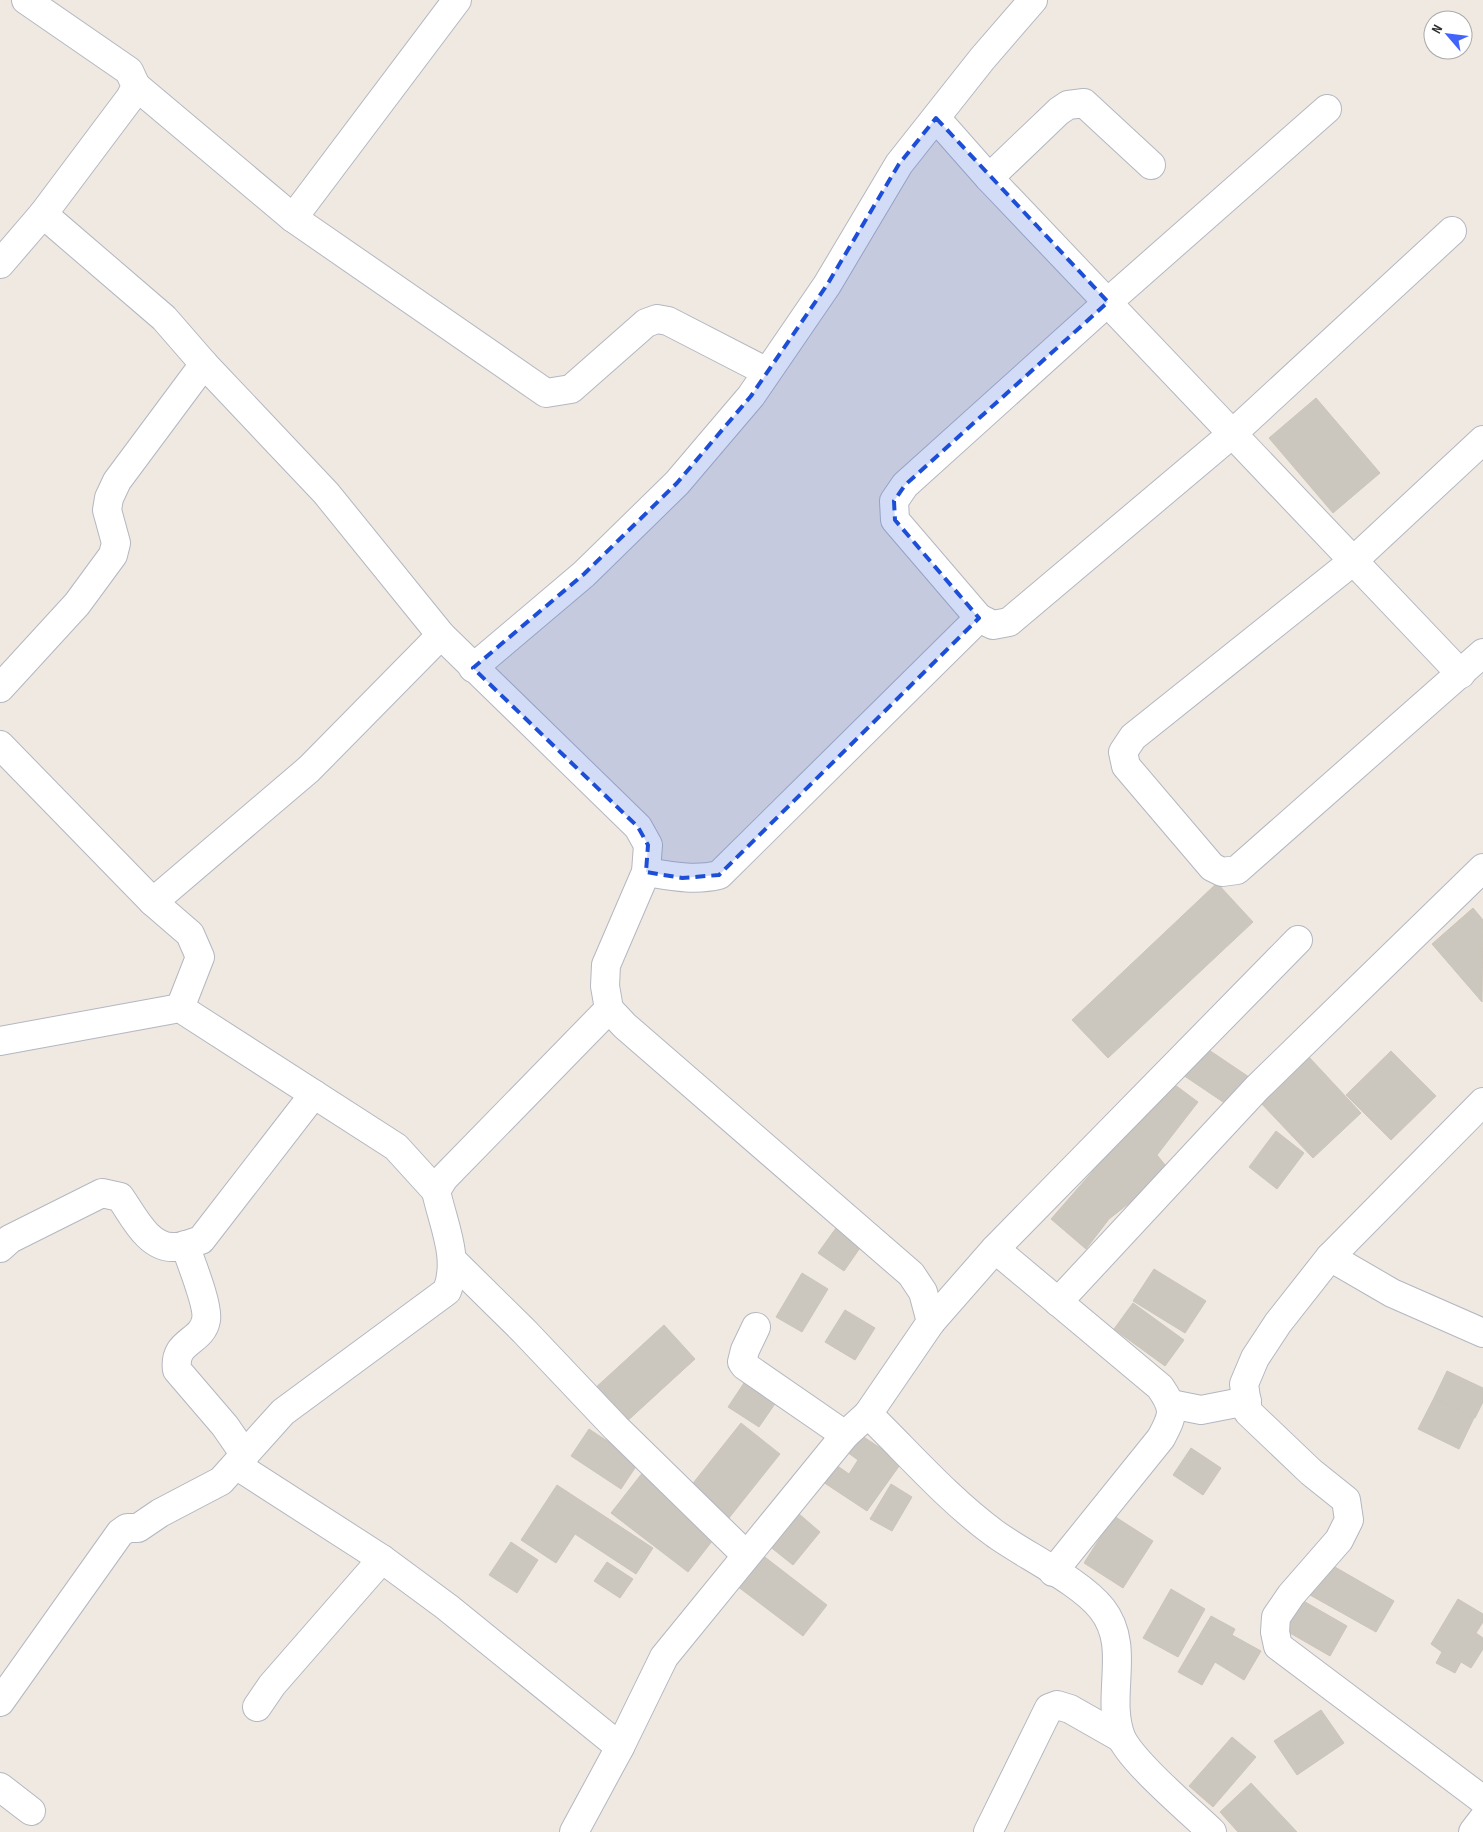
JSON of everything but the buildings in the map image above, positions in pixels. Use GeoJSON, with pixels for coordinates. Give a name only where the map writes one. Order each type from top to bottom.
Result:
{"type":"FeatureCollection","features":[{"type":"Feature","properties":{"kind":"street"},"geometry":{"type":"LineString","coordinates":[[292,218],[457,0]]}},
{"type":"Feature","properties":{"kind":"street"},"geometry":{"type":"LineString","coordinates":[[474,668],[584,574],[677,482],[750,396],[827,285],[899,164],[982,59],[1033,0]]}},
{"type":"Feature","properties":{"kind":"street"},"geometry":{"type":"LineString","coordinates":[[30,1],[130,71],[136,86],[292,218],[546,393],[571,389],[646,323],[657,319],[668,321],[767,372]]}},
{"type":"Feature","properties":{"kind":"street"},"geometry":{"type":"LineString","coordinates":[[0,264],[43,214],[130,98],[136,86]]}},
{"type":"Feature","properties":{"kind":"street"},"geometry":{"type":"LineString","coordinates":[[989,178],[1059,111],[1077,102],[1084,103],[1151,165]]}},
{"type":"Feature","properties":{"kind":"street"},"geometry":{"type":"LineString","coordinates":[[1327,109],[1108,302],[905,485],[894,501],[895,520],[979,618],[993,625],[1009,622],[1232,434],[1452,232]]}},
{"type":"Feature","properties":{"kind":"street"},"geometry":{"type":"LineString","coordinates":[[936,118],[989,178],[1352,562],[1461,674]]}},
{"type":"Feature","properties":{"kind":"street"},"geometry":{"type":"LineString","coordinates":[[43,214],[164,318],[204,364],[326,493],[441,635],[638,827],[648,845],[646,872],[606,965],[605,986],[609,1009],[625,1026],[911,1274],[923,1292],[931,1322]]}},
{"type":"Feature","properties":{"kind":"street"},"geometry":{"type":"LineString","coordinates":[[0,688],[77,604],[113,555],[116,543],[107,510],[109,498],[117,481],[204,364]]}},
{"type":"Feature","properties":{"kind":"street"},"geometry":{"type":"LineString","coordinates":[[1483,440],[1352,562],[1133,737],[1124,752],[1126,766],[1212,867],[1222,872],[1237,870],[1483,653]]}},
{"type":"Feature","properties":{"kind":"street"},"geometry":{"type":"LineString","coordinates":[[646,872],[704,879],[719,875],[979,618]]}},
{"type":"Feature","properties":{"kind":"street"},"geometry":{"type":"LineString","coordinates":[[153,902],[309,769],[441,635]]}},
{"type":"Feature","properties":{"kind":"street"},"geometry":{"type":"LineString","coordinates":[[0,744],[153,902],[190,934],[200,957],[180,1008]]}},
{"type":"Feature","properties":{"kind":"street"},"geometry":{"type":"LineString","coordinates":[[1058,1302],[1257,1088],[1483,868]]}},
{"type":"Feature","properties":{"kind":"street"},"geometry":{"type":"LineString","coordinates":[[574,1832],[620,1747],[664,1657],[845,1435],[868,1414],[931,1322],[994,1249],[1298,940]]}},
{"type":"Feature","properties":{"kind":"street"},"geometry":{"type":"LineString","coordinates":[[0,1041],[180,1008],[396,1147],[436,1191],[453,1261],[452,1278],[447,1291],[284,1412],[221,1481],[160,1513],[138,1528],[128,1528],[120,1533],[0,1702]]}},
{"type":"Feature","properties":{"kind":"street"},"geometry":{"type":"LineString","coordinates":[[436,1191],[444,1178],[609,1009]]}},
{"type":"Feature","properties":{"kind":"street"},"geometry":{"type":"LineString","coordinates":[[0,1248],[10,1239],[102,1192],[120,1197],[147,1235],[159,1244],[174,1248],[202,1240],[314,1094]]}},
{"type":"Feature","properties":{"kind":"street"},"geometry":{"type":"LineString","coordinates":[[1483,1102],[1330,1257],[1278,1323],[1255,1358],[1244,1384],[1248,1412],[1311,1472],[1346,1500],[1349,1520],[1339,1540],[1291,1595],[1276,1617],[1274,1632],[1278,1646],[1483,1800]]}},
{"type":"Feature","properties":{"kind":"street"},"geometry":{"type":"LineString","coordinates":[[184,1245],[206,1307],[206,1320],[200,1333],[183,1346],[176,1359],[177,1370],[226,1426],[240,1460],[382,1559],[620,1747]]}},
{"type":"Feature","properties":{"kind":"street"},"geometry":{"type":"LineString","coordinates":[[994,1249],[1160,1387],[1172,1404],[1170,1422],[1161,1438],[1053,1572]]}},
{"type":"Feature","properties":{"kind":"street"},"geometry":{"type":"LineString","coordinates":[[1330,1257],[1392,1293],[1483,1333]]}},
{"type":"Feature","properties":{"kind":"street"},"geometry":{"type":"LineString","coordinates":[[453,1261],[524,1331],[616,1428],[746,1555]]}},
{"type":"Feature","properties":{"kind":"street"},"geometry":{"type":"LineString","coordinates":[[1458,1322],[1483,1311]]}},
{"type":"Feature","properties":{"kind":"street"},"geometry":{"type":"LineString","coordinates":[[756,1327],[745,1350],[742,1362],[745,1366],[845,1435]]}},
{"type":"Feature","properties":{"kind":"street"},"geometry":{"type":"LineString","coordinates":[[1172,1404],[1201,1410],[1246,1401]]}},
{"type":"Feature","properties":{"kind":"street"},"geometry":{"type":"LineString","coordinates":[[868,1414],[943,1489],[986,1526],[1083,1591],[1102,1609],[1114,1633],[1118,1656],[1114,1713],[1121,1738]]}},
{"type":"Feature","properties":{"kind":"street"},"geometry":{"type":"LineString","coordinates":[[257,1706],[272,1685],[382,1559]]}},
{"type":"Feature","properties":{"kind":"street"},"geometry":{"type":"LineString","coordinates":[[988,1832],[1049,1708],[1057,1705],[1070,1709],[1121,1738],[1143,1766],[1212,1832]]}},
{"type":"Feature","properties":{"kind":"street"},"geometry":{"type":"LineString","coordinates":[[0,1788],[32,1811]]}},
{"type":"Feature","properties":{"kind":"street"},"geometry":{"type":"LineString","coordinates":[[1474,1832],[1483,1819]]}},
{"type":"Feature","properties":{"kind":"highlighted area"},"geometry":{"type":"Polygon","coordinates":[[[936,118],[1108,302],[905,485],[894,501],[895,520],[979,618],[719,875],[682,878],[646,872],[648,845],[638,827],[473,668],[584,574],[677,483],[751,396],[827,285],[899,164],[936,118]]]}}]}
